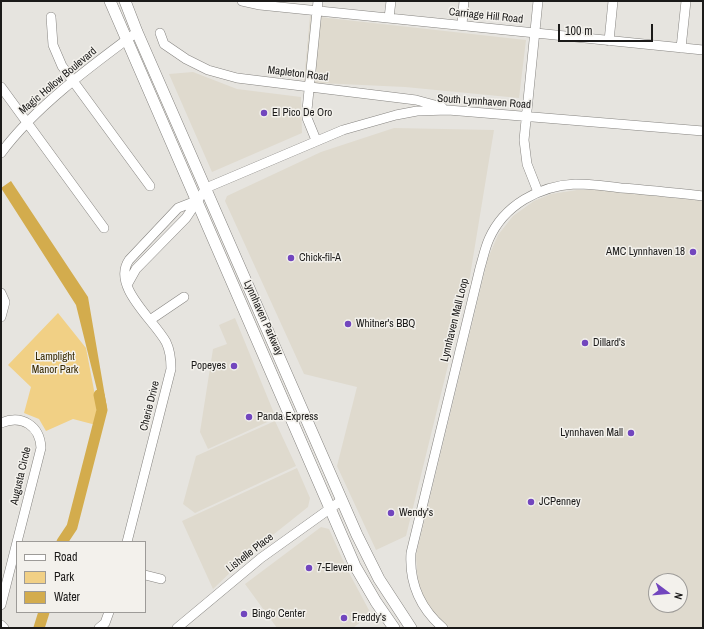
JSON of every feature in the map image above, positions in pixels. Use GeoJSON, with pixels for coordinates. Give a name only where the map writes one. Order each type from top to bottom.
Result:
{"type":"FeatureCollection","features":[{"type":"Feature","properties":{"kind":"main road","name":"Lynnhaven Parkway"},"geometry":{"type":"LineString","coordinates":[[110,1],[358,571],[376,602],[394,628]]}},
{"type":"Feature","properties":{"kind":"main road","name":"Lynnhaven Parkway"},"geometry":{"type":"LineString","coordinates":[[125,1],[137,32],[378,579],[411,628]]}},
{"type":"Feature","properties":{"kind":"street","name":"Carriage Hill Road"},"geometry":{"type":"LineString","coordinates":[[244,1],[317,11],[703,50]]}},
{"type":"Feature","properties":{"kind":"street"},"geometry":{"type":"LineString","coordinates":[[316,140],[307,118],[318,1]]}},
{"type":"Feature","properties":{"kind":"street"},"geometry":{"type":"LineString","coordinates":[[389,18],[391,1]]}},
{"type":"Feature","properties":{"kind":"street"},"geometry":{"type":"LineString","coordinates":[[462,26],[464,1]]}},
{"type":"Feature","properties":{"kind":"street"},"geometry":{"type":"LineString","coordinates":[[538,1],[526,117],[525,152],[530,173],[538,192]]}},
{"type":"Feature","properties":{"kind":"street"},"geometry":{"type":"LineString","coordinates":[[609,41],[613,1]]}},
{"type":"Feature","properties":{"kind":"street"},"geometry":{"type":"LineString","coordinates":[[681,48],[686,1]]}},
{"type":"Feature","properties":{"kind":"street"},"geometry":{"type":"LineString","coordinates":[[52,18],[53,44],[57,56],[74,82],[150,186]]}},
{"type":"Feature","properties":{"kind":"street","name":"Magic Hollow Boulevard"},"geometry":{"type":"LineString","coordinates":[[1,153],[27,123],[74,82],[137,32]]}},
{"type":"Feature","properties":{"kind":"street","name":"Mapleton Road"},"geometry":{"type":"LineString","coordinates":[[160,33],[164,44],[176,53],[208,70],[237,78],[416,100],[448,110]]}},
{"type":"Feature","properties":{"kind":"street"},"geometry":{"type":"LineString","coordinates":[[1,87],[104,228]]}},
{"type":"Feature","properties":{"kind":"street","name":"South Lynnhaven Road"},"geometry":{"type":"LineString","coordinates":[[206,188],[316,140],[343,130],[396,115],[424,111],[448,110],[703,131]]}},
{"type":"Feature","properties":{"kind":"street","name":"Lynnhaven Mall Loop"},"geometry":{"type":"LineString","coordinates":[[443,628],[426,611],[415,592],[411,571],[411,553],[485,248],[493,230],[504,215],[517,204],[538,192],[564,185],[585,184],[703,196]]}},
{"type":"Feature","properties":{"kind":"street"},"geometry":{"type":"LineString","coordinates":[[127,285],[136,269],[186,218],[206,188]]}},
{"type":"Feature","properties":{"kind":"street"},"geometry":{"type":"LineString","coordinates":[[127,285],[124,274],[129,260],[178,208],[196,201]]}},
{"type":"Feature","properties":{"kind":"street","name":"Cherie Drive"},"geometry":{"type":"LineString","coordinates":[[127,285],[166,342],[170,352],[171,369],[127,541]]}},
{"type":"Feature","properties":{"kind":"street"},"geometry":{"type":"LineString","coordinates":[[1,293],[4,308],[1,318]]}},
{"type":"Feature","properties":{"kind":"street"},"geometry":{"type":"LineString","coordinates":[[150,320],[184,297]]}},
{"type":"Feature","properties":{"kind":"street","name":"Augusta Circle"},"geometry":{"type":"LineString","coordinates":[[1,423],[13,419],[27,422],[36,430],[41,441],[41,448],[17,541]]}},
{"type":"Feature","properties":{"kind":"street","name":"Lishelle Place"},"geometry":{"type":"LineString","coordinates":[[177,628],[261,558],[342,500]]}},
{"type":"Feature","properties":{"kind":"street","name":"Augusta Circle"},"geometry":{"type":"LineString","coordinates":[[1,605],[16,546]]}},
{"type":"Feature","properties":{"kind":"street"},"geometry":{"type":"LineString","coordinates":[[146,575],[161,579]]}},
{"type":"Feature","properties":{"kind":"street"},"geometry":{"type":"LineString","coordinates":[[99,628],[105,623],[110,613]]}},
{"type":"Feature","properties":{"kind":"street"},"geometry":{"type":"LineString","coordinates":[[1,625],[4,628]]}},
{"type":"Feature","properties":{"kind":"shaded area"},"geometry":{"type":"Polygon","coordinates":[[[310,16],[526,40],[519,98],[405,87],[319,83],[303,91],[310,16]]]}},
{"type":"Feature","properties":{"kind":"shaded area"},"geometry":{"type":"Polygon","coordinates":[[[193,72],[237,89],[301,97],[302,133],[212,172],[169,74],[193,72]]]}},
{"type":"Feature","properties":{"kind":"shaded area"},"geometry":{"type":"Polygon","coordinates":[[[394,128],[494,130],[470,276],[406,536],[376,550],[337,466],[357,387],[304,374],[225,201],[227,196],[321,152],[394,128]]]}},
{"type":"Feature","properties":{"kind":"shaded area","name":"Lynnhaven Mall"},"geometry":{"type":"Polygon","coordinates":[[[577,190],[603,190],[703,201],[703,628],[451,628],[443,623],[424,600],[418,586],[416,555],[488,258],[498,235],[513,216],[534,201],[551,194],[577,190]]]}},
{"type":"Feature","properties":{"kind":"shaded area"},"geometry":{"type":"Polygon","coordinates":[[[235,318],[276,418],[208,449],[200,432],[213,349],[227,344],[219,325],[235,318]]]}},
{"type":"Feature","properties":{"kind":"shaded area"},"geometry":{"type":"Polygon","coordinates":[[[275,421],[296,466],[195,513],[183,504],[196,456],[275,421]]]}},
{"type":"Feature","properties":{"kind":"shaded area"},"geometry":{"type":"Polygon","coordinates":[[[297,468],[310,498],[308,507],[254,550],[213,589],[182,521],[297,468]]]}},
{"type":"Feature","properties":{"kind":"shaded area"},"geometry":{"type":"Polygon","coordinates":[[[321,527],[329,529],[346,567],[371,614],[353,628],[277,628],[245,584],[321,527]]]}},
{"type":"Feature","properties":{"kind":"green space","name":"Lamplight Manor Park"},"geometry":{"type":"Polygon","coordinates":[[[58,313],[86,348],[97,406],[96,425],[73,419],[46,431],[39,419],[24,413],[31,387],[8,365],[58,313]]]}},
{"type":"Feature","properties":{"kind":"water"},"geometry":{"type":"Polygon","coordinates":[[[11,181],[88,297],[107,408],[102,410],[76,305],[1,188],[11,181]]]}},
{"type":"Feature","properties":{"kind":"waterway"},"geometry":{"type":"LineString","coordinates":[[63,541],[72,527],[102,410],[99,395]]}},
{"type":"Feature","properties":{"kind":"waterway"},"geometry":{"type":"LineString","coordinates":[[39,628],[44,613]]}},
{"type":"Feature","properties":{"kind":"place","name":"El Pico De Oro"},"geometry":{"type":"Point","coordinates":[264,113]}},
{"type":"Feature","properties":{"kind":"place","name":"AMC Lynnhaven 18"},"geometry":{"type":"Point","coordinates":[693,252]}},
{"type":"Feature","properties":{"kind":"place","name":"Chick-fil-A"},"geometry":{"type":"Point","coordinates":[291,258]}},
{"type":"Feature","properties":{"kind":"place","name":"Whitner's BBQ"},"geometry":{"type":"Point","coordinates":[348,324]}},
{"type":"Feature","properties":{"kind":"place","name":"Dillard's"},"geometry":{"type":"Point","coordinates":[585,343]}},
{"type":"Feature","properties":{"kind":"place","name":"Popeyes"},"geometry":{"type":"Point","coordinates":[234,366]}},
{"type":"Feature","properties":{"kind":"place","name":"Panda Express"},"geometry":{"type":"Point","coordinates":[249,417]}},
{"type":"Feature","properties":{"kind":"place","name":"Lynnhaven Mall"},"geometry":{"type":"Point","coordinates":[631,433]}},
{"type":"Feature","properties":{"kind":"place","name":"JCPenney"},"geometry":{"type":"Point","coordinates":[531,502]}},
{"type":"Feature","properties":{"kind":"place","name":"Wendy's"},"geometry":{"type":"Point","coordinates":[391,513]}},
{"type":"Feature","properties":{"kind":"place","name":"7-Eleven"},"geometry":{"type":"Point","coordinates":[309,568]}},
{"type":"Feature","properties":{"kind":"place","name":"Bingo Center"},"geometry":{"type":"Point","coordinates":[244,614]}},
{"type":"Feature","properties":{"kind":"place","name":"Freddy's"},"geometry":{"type":"Point","coordinates":[344,618]}}]}
